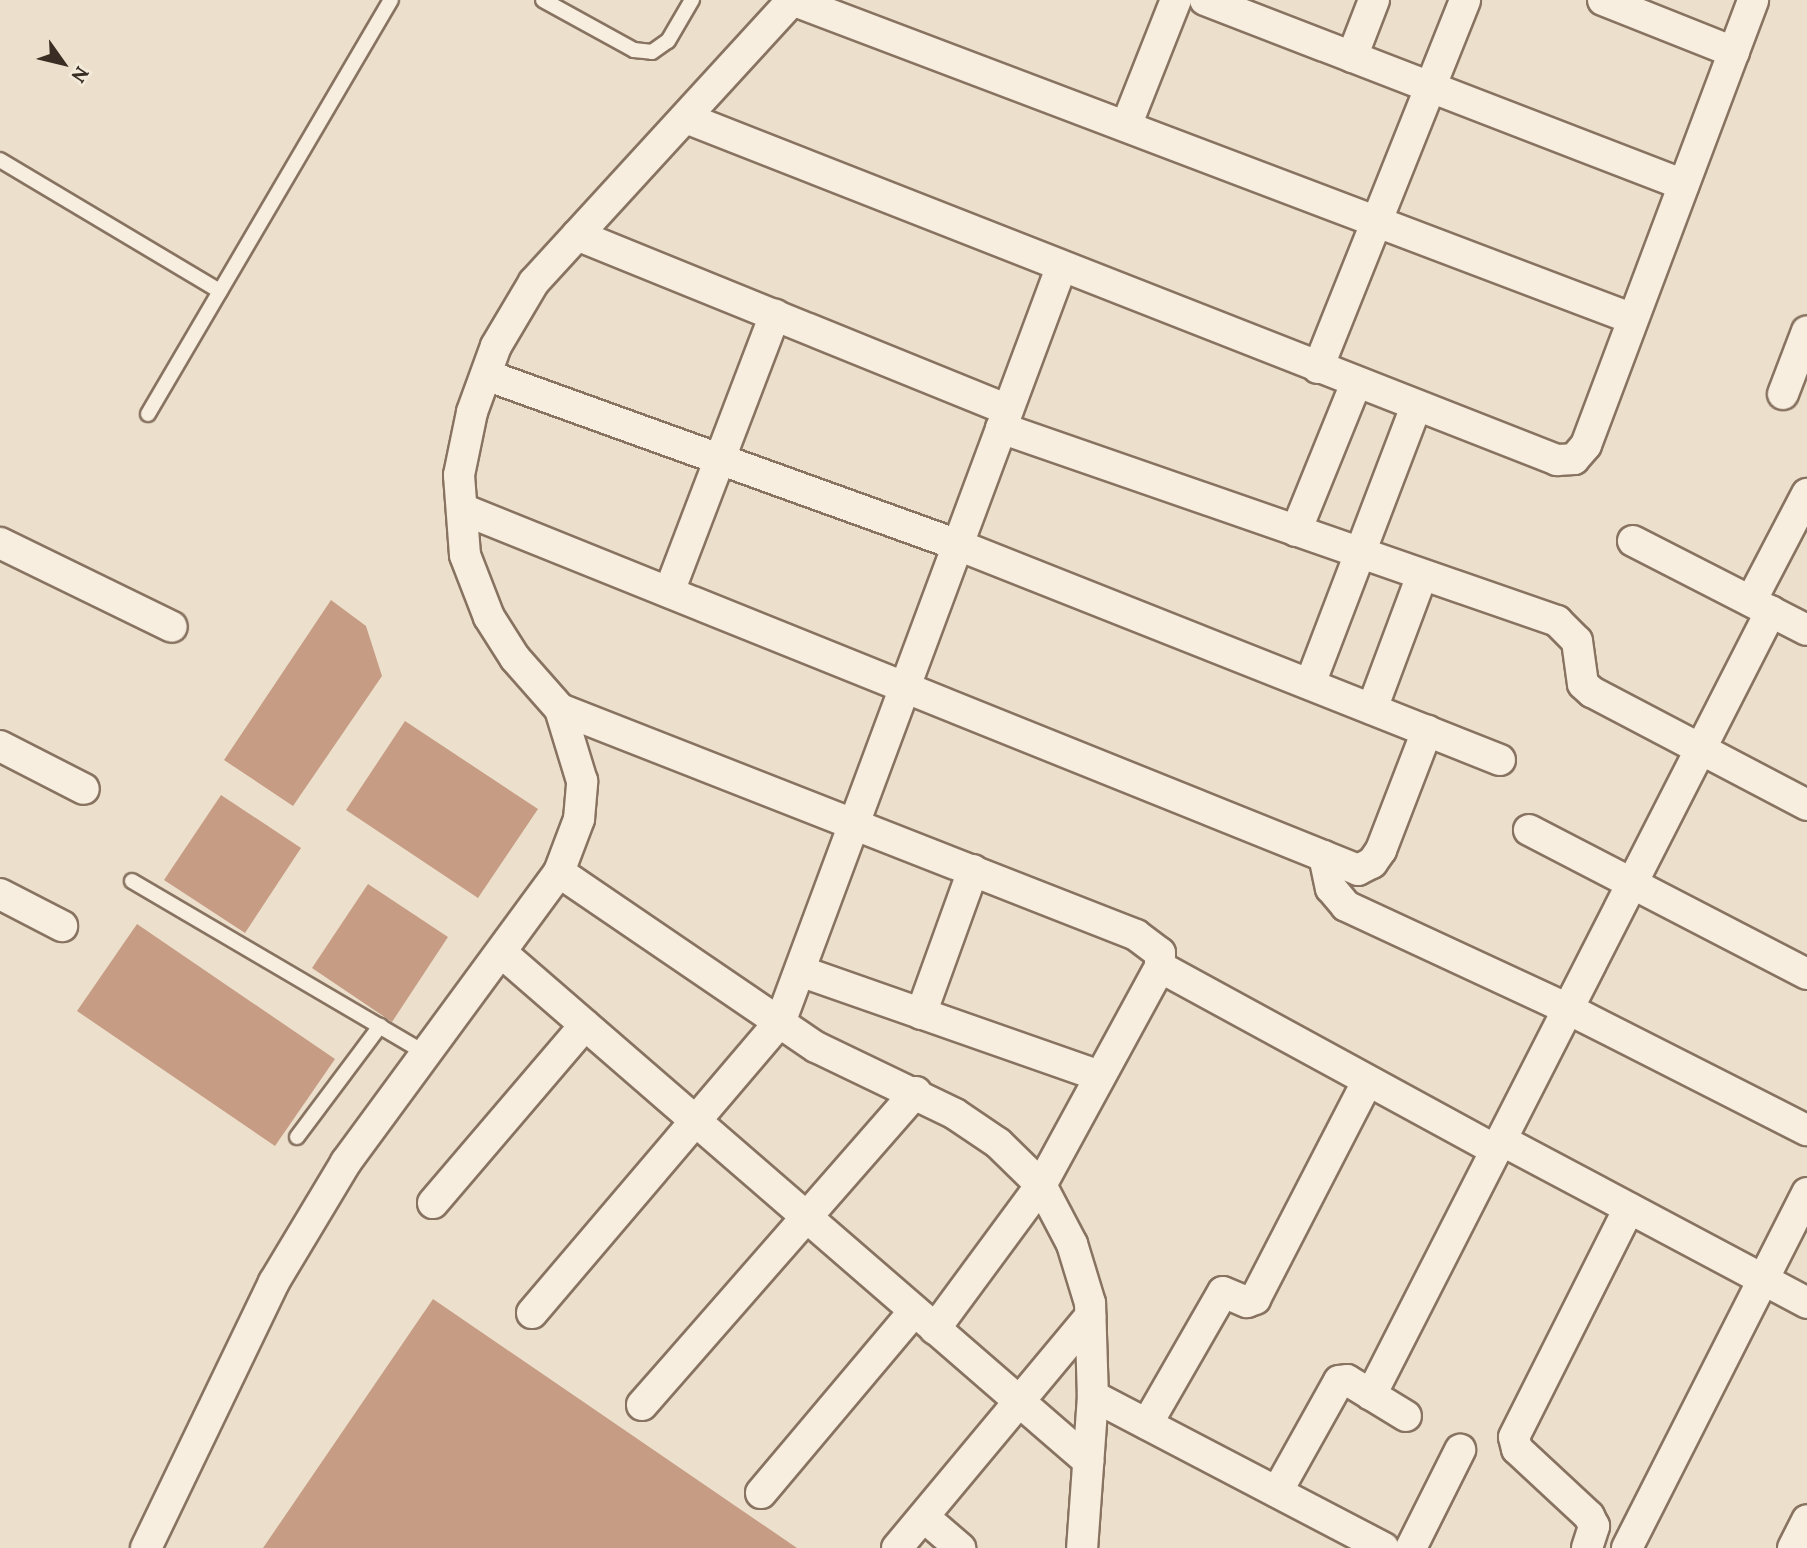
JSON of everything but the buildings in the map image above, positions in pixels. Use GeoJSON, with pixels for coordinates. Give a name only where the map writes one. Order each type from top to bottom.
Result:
{"type":"FeatureCollection","features":[{"type":"Feature","properties":{"kind":"street"},"geometry":{"type":"LineString","coordinates":[[146,1548],[274,1282],[346,1162],[559,872],[579,819],[583,781],[560,709],[515,658],[489,617],[465,555],[459,475],[472,412],[496,346],[534,282],[792,0],[1633,318]]}},
{"type":"Feature","properties":{"kind":"street"},"geometry":{"type":"LineString","coordinates":[[1126,126],[1176,0]]}},
{"type":"Feature","properties":{"kind":"street"},"geometry":{"type":"LineString","coordinates":[[1205,0],[1684,185]]}},
{"type":"Feature","properties":{"kind":"street"},"geometry":{"type":"LineString","coordinates":[[1352,57],[1374,0]]}},
{"type":"Feature","properties":{"kind":"street"},"geometry":{"type":"LineString","coordinates":[[1318,368],[1465,0]]}},
{"type":"Feature","properties":{"kind":"street"},"geometry":{"type":"LineString","coordinates":[[1603,0],[1734,52]]}},
{"type":"Feature","properties":{"kind":"street"},"geometry":{"type":"LineString","coordinates":[[686,118],[1356,383],[1557,460],[1574,459],[1586,445],[1753,0]]}},
{"type":"Feature","properties":{"kind":"street"},"geometry":{"type":"LineString","coordinates":[[577,235],[775,315],[1005,419],[1296,531],[1557,621],[1577,641],[1583,684],[1592,692],[1807,805]]}},
{"type":"Feature","properties":{"kind":"street"},"geometry":{"type":"LineString","coordinates":[[533,1313],[698,1123],[781,1020],[1061,268]]}},
{"type":"Feature","properties":{"kind":"street"},"geometry":{"type":"LineString","coordinates":[[670,592],[775,315]]}},
{"type":"Feature","properties":{"kind":"street"},"geometry":{"type":"LineString","coordinates":[[1783,394],[1807,331]]}},
{"type":"Feature","properties":{"kind":"street"},"geometry":{"type":"LineString","coordinates":[[486,375],[958,545],[1500,760]]}},
{"type":"Feature","properties":{"kind":"street"},"geometry":{"type":"LineString","coordinates":[[1296,531],[1356,383]]}},
{"type":"Feature","properties":{"kind":"street"},"geometry":{"type":"LineString","coordinates":[[1310,684],[1416,405]]}},
{"type":"Feature","properties":{"kind":"street"},"geometry":{"type":"LineString","coordinates":[[1371,1395],[1700,749],[1807,494]]}},
{"type":"Feature","properties":{"kind":"street"},"geometry":{"type":"LineString","coordinates":[[462,509],[1358,870],[1372,863],[1381,850],[1427,731]]}},
{"type":"Feature","properties":{"kind":"street"},"geometry":{"type":"LineString","coordinates":[[1633,541],[1807,630]]}},
{"type":"Feature","properties":{"kind":"street"},"geometry":{"type":"LineString","coordinates":[[0,543],[172,627]]}},
{"type":"Feature","properties":{"kind":"street"},"geometry":{"type":"LineString","coordinates":[[1372,709],[1422,575]]}},
{"type":"Feature","properties":{"kind":"street"},"geometry":{"type":"LineString","coordinates":[[560,709],[1136,935],[1153,944],[1160,967],[1367,1082],[1629,1208],[1807,1303]]}},
{"type":"Feature","properties":{"kind":"street"},"geometry":{"type":"LineString","coordinates":[[0,746],[83,789]]}},
{"type":"Feature","properties":{"kind":"street"},"geometry":{"type":"LineString","coordinates":[[1529,830],[1807,974]]}},
{"type":"Feature","properties":{"kind":"street"},"geometry":{"type":"LineString","coordinates":[[1324,856],[1331,888],[1346,906],[1568,1009],[1807,1130]]}},
{"type":"Feature","properties":{"kind":"street"},"geometry":{"type":"LineString","coordinates":[[921,1014],[973,870]]}},
{"type":"Feature","properties":{"kind":"street"},"geometry":{"type":"LineString","coordinates":[[559,872],[781,1020],[816,1047],[916,1092],[998,1143],[1041,1185],[1072,1244],[1090,1316],[1093,1396],[1082,1548]]}},
{"type":"Feature","properties":{"kind":"street"},"geometry":{"type":"LineString","coordinates":[[0,895],[62,926]]}},
{"type":"Feature","properties":{"kind":"street"},"geometry":{"type":"LineString","coordinates":[[502,953],[1088,1461]]}},
{"type":"Feature","properties":{"kind":"street"},"geometry":{"type":"LineString","coordinates":[[761,1493],[924,1320],[1041,1185],[1160,967]]}},
{"type":"Feature","properties":{"kind":"street"},"geometry":{"type":"LineString","coordinates":[[800,971],[1100,1076]]}},
{"type":"Feature","properties":{"kind":"street"},"geometry":{"type":"LineString","coordinates":[[433,1203],[585,1025]]}},
{"type":"Feature","properties":{"kind":"street"},"geometry":{"type":"LineString","coordinates":[[1147,1424],[1223,1292],[1247,1302],[1255,1299],[1367,1082]]}},
{"type":"Feature","properties":{"kind":"street"},"geometry":{"type":"LineString","coordinates":[[642,1405],[916,1092]]}},
{"type":"Feature","properties":{"kind":"street"},"geometry":{"type":"LineString","coordinates":[[1627,1548],[1807,1193]]}},
{"type":"Feature","properties":{"kind":"street"},"geometry":{"type":"LineString","coordinates":[[1587,1548],[1594,1526],[1589,1516],[1517,1449],[1514,1437],[1629,1208]]}},
{"type":"Feature","properties":{"kind":"street"},"geometry":{"type":"LineString","coordinates":[[897,1548],[1090,1316]]}},
{"type":"Feature","properties":{"kind":"street"},"geometry":{"type":"LineString","coordinates":[[1277,1492],[1339,1381],[1348,1380],[1406,1416]]}},
{"type":"Feature","properties":{"kind":"street"},"geometry":{"type":"LineString","coordinates":[[1093,1396],[1384,1548]]}},
{"type":"Feature","properties":{"kind":"street"},"geometry":{"type":"LineString","coordinates":[[1411,1548],[1460,1450]]}},
{"type":"Feature","properties":{"kind":"street"},"geometry":{"type":"LineString","coordinates":[[923,1517],[960,1548]]}},
{"type":"Feature","properties":{"kind":"street"},"geometry":{"type":"LineString","coordinates":[[1793,1548],[1807,1520]]}},
{"type":"Feature","properties":{"kind":"lane"},"geometry":{"type":"LineString","coordinates":[[148,414],[391,0]]}},
{"type":"Feature","properties":{"kind":"lane"},"geometry":{"type":"LineString","coordinates":[[543,0],[634,50],[652,52],[668,41],[692,0]]}},
{"type":"Feature","properties":{"kind":"lane"},"geometry":{"type":"LineString","coordinates":[[0,160],[220,291]]}},
{"type":"Feature","properties":{"kind":"lane"},"geometry":{"type":"LineString","coordinates":[[132,881],[427,1054]]}},
{"type":"Feature","properties":{"kind":"lane"},"geometry":{"type":"LineString","coordinates":[[297,1137],[380,1026]]}}]}
